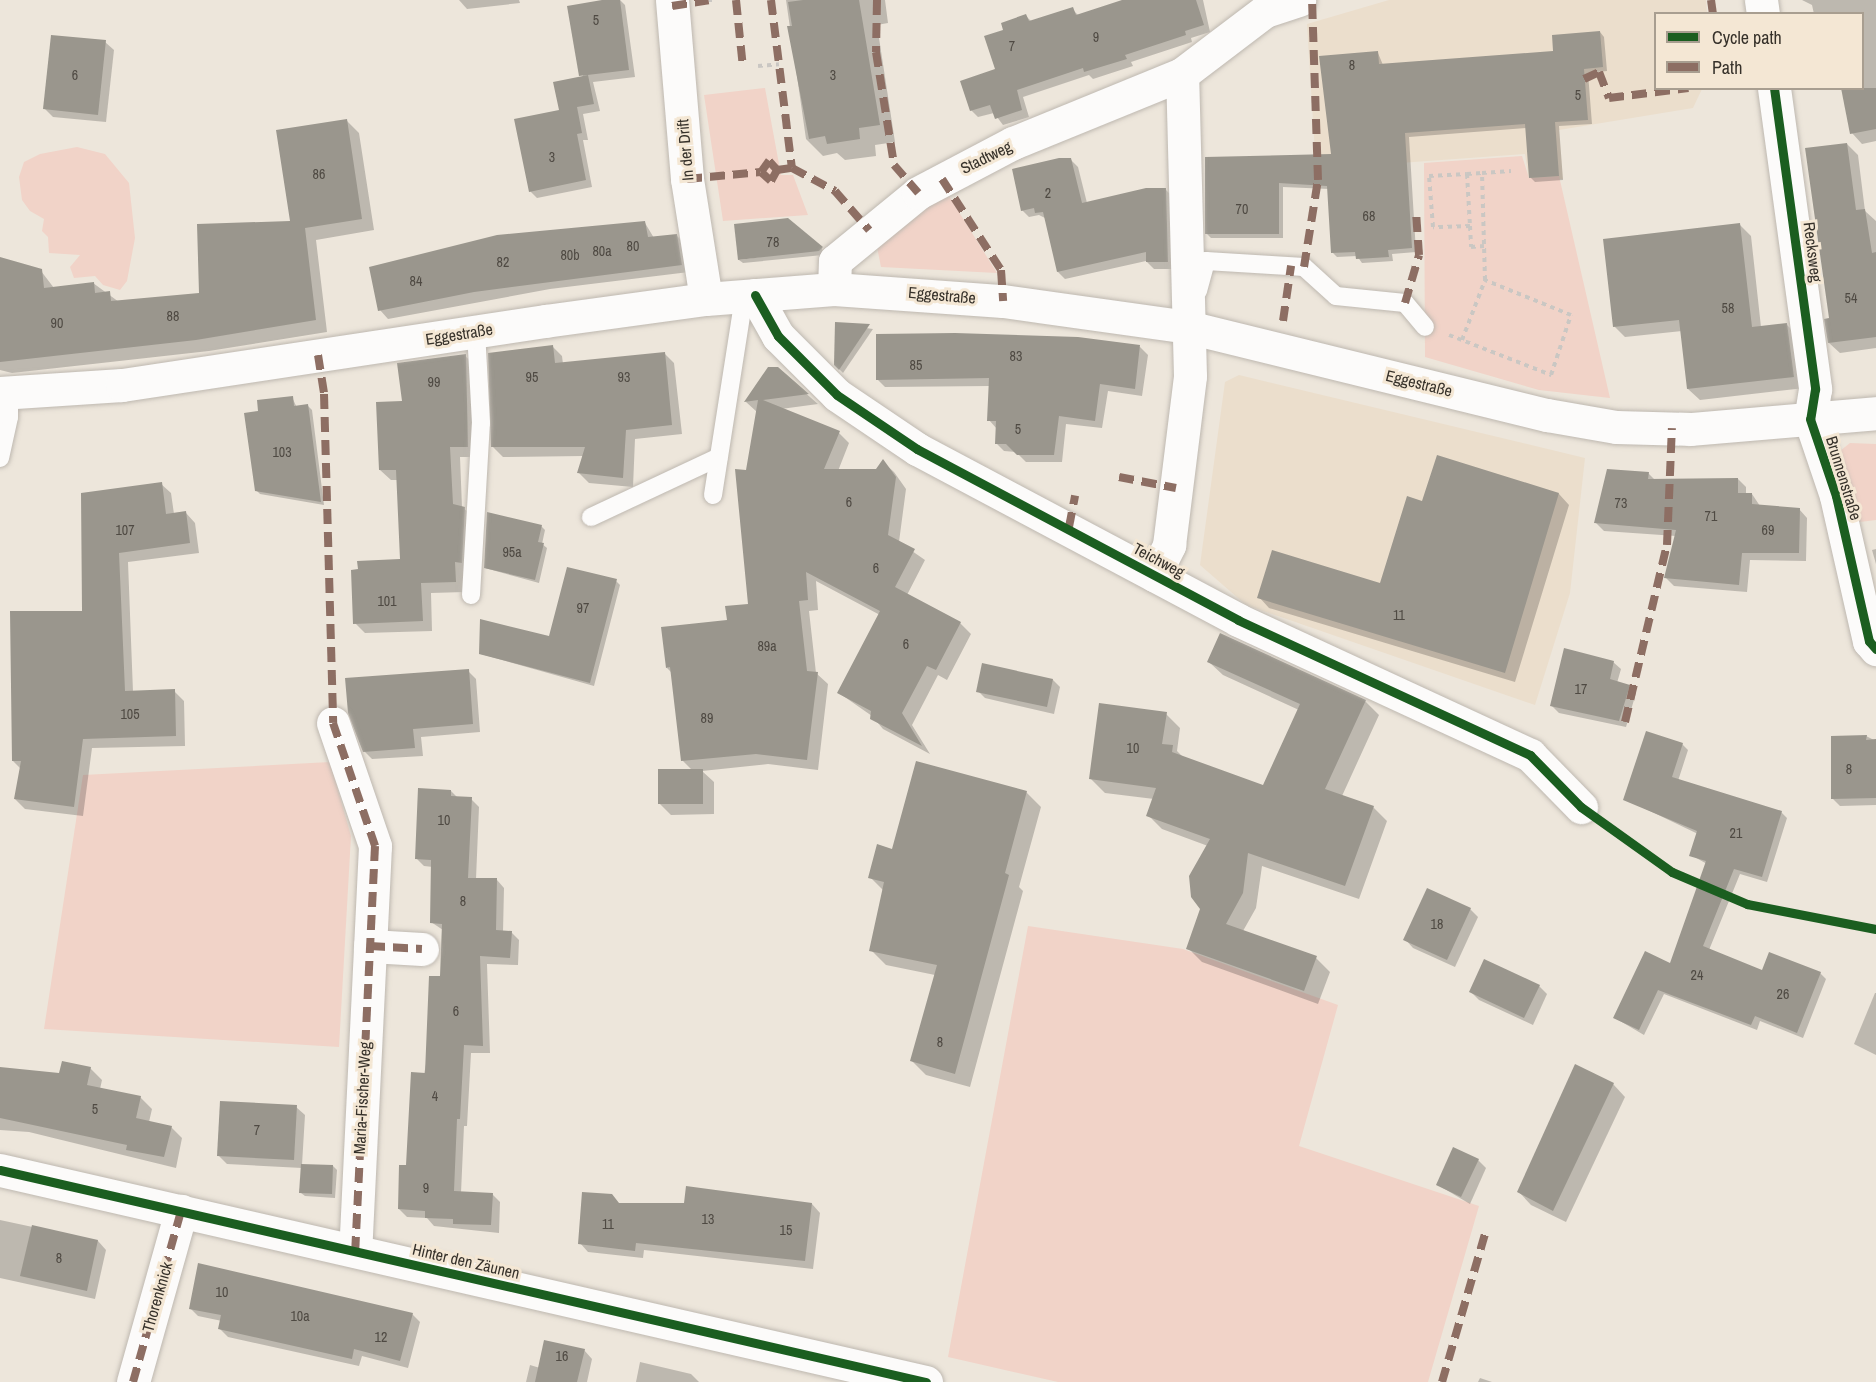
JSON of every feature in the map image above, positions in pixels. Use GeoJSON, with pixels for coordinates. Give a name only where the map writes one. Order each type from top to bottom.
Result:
{"type":"FeatureCollection","features":[{"type":"Feature","properties":{"kind":"street","name":"In der Drift"},"geometry":{"type":"LineString","coordinates":[[672,0],[687,179],[706,300]]}},
{"type":"Feature","properties":{"kind":"street","name":"Stadtweg"},"geometry":{"type":"LineString","coordinates":[[834,289],[835,261],[918,193],[1013,143],[1182,74],[1265,11],[1299,0]]}},
{"type":"Feature","properties":{"kind":"street"},"geometry":{"type":"LineString","coordinates":[[1182,74],[1188,327]]}},
{"type":"Feature","properties":{"kind":"street","name":"Recksweg"},"geometry":{"type":"LineString","coordinates":[[1774,90],[1815,389],[1810,419]]}},
{"type":"Feature","properties":{"kind":"street","name":"Eggestraße"},"geometry":{"type":"LineString","coordinates":[[5,393],[122,385],[476,331],[706,300],[834,289],[1004,301],[1188,327],[1547,415],[1616,427],[1691,429],[1876,413]]}},
{"type":"Feature","properties":{"kind":"street","name":"Teichweg"},"geometry":{"type":"LineString","coordinates":[[749,295],[778,336],[837,395],[918,449],[1238,621],[1530,755],[1581,807]]}},
{"type":"Feature","properties":{"kind":"street","name":"Teichweg"},"geometry":{"type":"LineString","coordinates":[[1154,575],[1169,545],[1190,376],[1188,327]]}},
{"type":"Feature","properties":{"kind":"street","name":"Brunnenstraße"},"geometry":{"type":"LineString","coordinates":[[1810,419],[1836,496],[1869,641],[1876,649]]}},
{"type":"Feature","properties":{"kind":"street","name":"Maria-Fischer-Weg"},"geometry":{"type":"LineString","coordinates":[[333,723],[375,846],[355,1251]]}},
{"type":"Feature","properties":{"kind":"street"},"geometry":{"type":"LineString","coordinates":[[370,946],[422,949]]}},
{"type":"Feature","properties":{"kind":"street","name":"Hinter den Zäunen"},"geometry":{"type":"LineString","coordinates":[[0,1170],[926,1382]]}},
{"type":"Feature","properties":{"kind":"street","name":"Thorenknick"},"geometry":{"type":"LineString","coordinates":[[133,1382],[181,1211]]}},
{"type":"Feature","properties":{"kind":"lane"},"geometry":{"type":"LineString","coordinates":[[1188,327],[1206,261],[1304,267],[1336,296],[1405,303],[1425,327]]}},
{"type":"Feature","properties":{"kind":"lane"},"geometry":{"type":"LineString","coordinates":[[714,495],[749,295]]}},
{"type":"Feature","properties":{"kind":"lane"},"geometry":{"type":"LineString","coordinates":[[471,595],[481,423],[476,331]]}},
{"type":"Feature","properties":{"kind":"lane"},"geometry":{"type":"LineString","coordinates":[[0,458],[9,417],[5,393]]}},
{"type":"Feature","properties":{"kind":"lane"},"geometry":{"type":"LineString","coordinates":[[591,517],[719,457]]}},
{"type":"Feature","properties":{"kind":"path"},"geometry":{"type":"LineString","coordinates":[[758,66],[779,64]]}},
{"type":"Feature","properties":{"kind":"path"},"geometry":{"type":"LineString","coordinates":[[1470,226],[1433,227],[1429,176],[1511,171]]}},
{"type":"Feature","properties":{"kind":"path"},"geometry":{"type":"LineString","coordinates":[[1462,340],[1485,280],[1482,173]]}},
{"type":"Feature","properties":{"kind":"path"},"geometry":{"type":"LineString","coordinates":[[1467,174],[1471,247],[1484,246]]}},
{"type":"Feature","properties":{"kind":"path"},"geometry":{"type":"LineString","coordinates":[[1425,327],[1551,375],[1571,315],[1485,280]]}},
{"type":"Feature","properties":{"kind":"shaded area"},"geometry":{"type":"Polygon","coordinates":[[[1389,0],[1706,0],[1707,12],[1654,12],[1654,90],[1702,90],[1693,108],[1559,130],[1563,179],[1529,180],[1525,154],[1316,169],[1307,24],[1389,0]]]}},
{"type":"Feature","properties":{"kind":"shaded area"},"geometry":{"type":"Polygon","coordinates":[[[765,88],[781,175],[793,175],[808,215],[723,221],[704,95],[765,88]]]}},
{"type":"Feature","properties":{"kind":"shaded area"},"geometry":{"type":"Polygon","coordinates":[[[77,147],[105,154],[129,183],[135,238],[127,281],[120,290],[103,285],[95,276],[74,278],[70,267],[80,255],[49,253],[48,237],[42,231],[44,219],[30,211],[22,200],[19,177],[24,162],[40,154],[77,147]]]}},
{"type":"Feature","properties":{"kind":"shaded area"},"geometry":{"type":"Polygon","coordinates":[[[1522,156],[1529,178],[1559,176],[1610,398],[1539,390],[1425,357],[1424,163],[1522,156]]]}},
{"type":"Feature","properties":{"kind":"shaded area"},"geometry":{"type":"Polygon","coordinates":[[[947,193],[997,273],[881,267],[877,247],[947,193]]]}},
{"type":"Feature","properties":{"kind":"shaded area"},"geometry":{"type":"Polygon","coordinates":[[[1239,375],[1585,458],[1570,593],[1535,705],[1246,605],[1200,565],[1225,382],[1239,375]]]}},
{"type":"Feature","properties":{"kind":"shaded area"},"geometry":{"type":"Polygon","coordinates":[[[1850,443],[1876,444],[1876,520],[1852,523],[1835,455],[1850,443]]]}},
{"type":"Feature","properties":{"kind":"shaded area"},"geometry":{"type":"Polygon","coordinates":[[[330,762],[351,836],[339,1047],[44,1029],[83,775],[330,762]]]}},
{"type":"Feature","properties":{"kind":"shaded area"},"geometry":{"type":"Polygon","coordinates":[[[1028,926],[1183,949],[1338,1005],[1299,1146],[1479,1206],[1428,1382],[1058,1382],[948,1357],[1028,926]]]}},
{"type":"Feature","properties":{"kind":"building"},"geometry":{"type":"Polygon","coordinates":[[[602,0],[620,0],[629,70],[579,76],[567,6],[602,0]]]}},
{"type":"Feature","properties":{"kind":"building"},"geometry":{"type":"Polygon","coordinates":[[[859,0],[880,125],[859,128],[860,139],[827,144],[825,136],[809,139],[787,26],[792,26],[788,2],[859,0]]]}},
{"type":"Feature","properties":{"kind":"building"},"geometry":{"type":"Polygon","coordinates":[[[1122,0],[1196,0],[1204,25],[1185,31],[1186,35],[1125,55],[1127,59],[1084,72],[1083,68],[1017,90],[1022,110],[995,119],[990,105],[970,111],[960,81],[995,69],[984,36],[1003,30],[1001,23],[1026,14],[1029,21],[1073,7],[1076,15],[1122,0]]]}},
{"type":"Feature","properties":{"kind":"building"},"geometry":{"type":"Polygon","coordinates":[[[1600,31],[1603,67],[1584,69],[1588,120],[1555,122],[1559,176],[1529,178],[1525,124],[1405,133],[1412,248],[1388,250],[1389,257],[1373,258],[1356,259],[1355,252],[1331,253],[1327,186],[1279,183],[1279,234],[1205,234],[1205,157],[1331,154],[1319,56],[1378,51],[1379,64],[1553,51],[1552,35],[1600,31]]]}},
{"type":"Feature","properties":{"kind":"building"},"geometry":{"type":"Polygon","coordinates":[[[51,35],[106,40],[98,115],[43,109],[51,35]]]}},
{"type":"Feature","properties":{"kind":"building"},"geometry":{"type":"Polygon","coordinates":[[[588,75],[594,104],[577,107],[582,133],[577,134],[586,180],[529,192],[514,119],[559,110],[553,82],[588,75]]]}},
{"type":"Feature","properties":{"kind":"building"},"geometry":{"type":"Polygon","coordinates":[[[1876,88],[1876,129],[1850,134],[1841,90],[1876,88]]]}},
{"type":"Feature","properties":{"kind":"building"},"geometry":{"type":"Polygon","coordinates":[[[347,119],[362,219],[305,228],[316,320],[196,340],[0,362],[0,257],[42,269],[44,288],[94,282],[95,293],[110,291],[111,301],[199,293],[197,224],[290,221],[276,130],[347,119]]]}},
{"type":"Feature","properties":{"kind":"building"},"geometry":{"type":"Polygon","coordinates":[[[1847,143],[1856,210],[1865,209],[1872,253],[1876,252],[1876,337],[1828,343],[1824,319],[1829,318],[1805,148],[1847,143]]]}},
{"type":"Feature","properties":{"kind":"building"},"geometry":{"type":"Polygon","coordinates":[[[1059,158],[1071,158],[1082,203],[1146,188],[1166,188],[1168,262],[1146,262],[1146,252],[1057,272],[1043,212],[1035,213],[1034,208],[1021,211],[1012,169],[1059,158]]]}},
{"type":"Feature","properties":{"kind":"building"},"geometry":{"type":"Polygon","coordinates":[[[788,218],[823,247],[819,251],[738,260],[734,224],[788,218]]]}},
{"type":"Feature","properties":{"kind":"building"},"geometry":{"type":"Polygon","coordinates":[[[645,221],[648,237],[677,234],[682,265],[474,292],[378,311],[369,267],[497,235],[645,221]]]}},
{"type":"Feature","properties":{"kind":"building"},"geometry":{"type":"Polygon","coordinates":[[[1740,223],[1752,327],[1787,323],[1794,377],[1687,389],[1679,320],[1613,327],[1603,239],[1740,223]]]}},
{"type":"Feature","properties":{"kind":"building"},"geometry":{"type":"Polygon","coordinates":[[[835,322],[870,324],[839,370],[834,365],[835,322]]]}},
{"type":"Feature","properties":{"kind":"building"},"geometry":{"type":"Polygon","coordinates":[[[955,333],[1078,337],[1140,345],[1135,389],[1100,384],[1095,421],[1059,416],[1054,455],[1017,455],[1006,444],[995,444],[996,421],[987,421],[989,378],[876,380],[876,334],[955,333]]]}},
{"type":"Feature","properties":{"kind":"building"},"geometry":{"type":"Polygon","coordinates":[[[553,345],[555,363],[665,352],[672,425],[626,430],[623,478],[577,473],[585,447],[491,447],[488,353],[553,345]]]}},
{"type":"Feature","properties":{"kind":"building"},"geometry":{"type":"Polygon","coordinates":[[[466,354],[468,447],[450,447],[453,504],[465,507],[462,563],[455,562],[456,582],[421,583],[423,621],[353,624],[351,570],[358,569],[357,561],[400,559],[396,470],[379,470],[376,402],[402,401],[397,363],[466,354]]]}},
{"type":"Feature","properties":{"kind":"building"},"geometry":{"type":"Polygon","coordinates":[[[768,367],[778,367],[809,394],[763,400],[840,431],[824,469],[876,469],[883,459],[896,477],[888,535],[915,549],[895,587],[961,622],[936,670],[927,666],[902,713],[922,746],[870,719],[871,711],[837,693],[880,611],[806,572],[808,600],[799,601],[807,671],[818,672],[807,760],[756,754],[681,761],[670,667],[666,668],[661,627],[727,620],[725,606],[748,604],[735,469],[746,470],[758,400],[744,402],[768,367]]]}},
{"type":"Feature","properties":{"kind":"building"},"geometry":{"type":"Polygon","coordinates":[[[293,396],[294,406],[308,404],[321,502],[255,491],[244,413],[258,411],[257,400],[293,396]]]}},
{"type":"Feature","properties":{"kind":"building"},"geometry":{"type":"Polygon","coordinates":[[[1437,455],[1559,493],[1505,673],[1257,598],[1272,550],[1380,583],[1407,496],[1422,501],[1437,455]]]}},
{"type":"Feature","properties":{"kind":"building"},"geometry":{"type":"Polygon","coordinates":[[[1607,469],[1649,472],[1648,479],[1738,478],[1738,493],[1752,493],[1752,504],[1800,508],[1799,553],[1742,553],[1739,585],[1664,578],[1676,530],[1594,523],[1607,469]]]}},
{"type":"Feature","properties":{"kind":"building"},"geometry":{"type":"Polygon","coordinates":[[[162,482],[166,514],[186,511],[190,543],[119,553],[125,691],[175,689],[176,736],[83,739],[74,807],[14,799],[21,761],[12,761],[10,611],[82,611],[81,493],[162,482]]]}},
{"type":"Feature","properties":{"kind":"building"},"geometry":{"type":"Polygon","coordinates":[[[487,512],[542,525],[538,542],[544,543],[535,580],[484,568],[487,512]]]}},
{"type":"Feature","properties":{"kind":"building"},"geometry":{"type":"Polygon","coordinates":[[[567,567],[617,579],[590,683],[479,654],[480,619],[549,636],[567,567]]]}},
{"type":"Feature","properties":{"kind":"building"},"geometry":{"type":"Polygon","coordinates":[[[1220,633],[1366,700],[1325,789],[1374,806],[1345,886],[1248,853],[1243,893],[1226,924],[1317,956],[1304,991],[1186,949],[1200,909],[1191,897],[1189,876],[1210,839],[1146,816],[1156,788],[1089,779],[1099,703],[1167,712],[1162,744],[1173,745],[1172,752],[1263,785],[1300,704],[1207,662],[1220,633]]]}},
{"type":"Feature","properties":{"kind":"building"},"geometry":{"type":"Polygon","coordinates":[[[1564,648],[1614,661],[1610,679],[1630,685],[1619,721],[1550,706],[1564,648]]]}},
{"type":"Feature","properties":{"kind":"building"},"geometry":{"type":"Polygon","coordinates":[[[982,663],[1053,679],[1047,707],[976,692],[982,663]]]}},
{"type":"Feature","properties":{"kind":"building"},"geometry":{"type":"Polygon","coordinates":[[[469,669],[473,724],[413,729],[415,748],[363,752],[348,713],[345,678],[469,669]]]}},
{"type":"Feature","properties":{"kind":"building"},"geometry":{"type":"Polygon","coordinates":[[[1646,731],[1683,743],[1672,777],[1782,811],[1762,877],[1734,869],[1703,946],[1762,970],[1769,952],[1821,972],[1797,1033],[1755,1016],[1751,1025],[1658,990],[1639,1030],[1613,1018],[1645,951],[1670,963],[1706,861],[1689,856],[1697,831],[1623,800],[1646,731]]]}},
{"type":"Feature","properties":{"kind":"building"},"geometry":{"type":"Polygon","coordinates":[[[1867,735],[1866,740],[1876,739],[1876,798],[1831,799],[1831,736],[1867,735]]]}},
{"type":"Feature","properties":{"kind":"building"},"geometry":{"type":"Polygon","coordinates":[[[916,761],[1027,791],[1005,873],[1009,875],[955,1074],[910,1061],[937,965],[869,951],[884,882],[868,878],[877,844],[892,849],[916,761]]]}},
{"type":"Feature","properties":{"kind":"building"},"geometry":{"type":"Polygon","coordinates":[[[658,769],[703,769],[703,804],[658,804],[658,769]]]}},
{"type":"Feature","properties":{"kind":"building"},"geometry":{"type":"Polygon","coordinates":[[[418,788],[451,790],[451,796],[472,797],[468,878],[497,878],[496,930],[512,931],[510,958],[480,956],[483,1046],[464,1045],[460,1119],[457,1119],[454,1191],[493,1193],[491,1225],[453,1224],[453,1219],[425,1218],[425,1211],[398,1209],[399,1165],[406,1165],[411,1072],[425,1073],[429,976],[440,976],[442,924],[430,923],[431,860],[415,859],[418,788]]]}},
{"type":"Feature","properties":{"kind":"building"},"geometry":{"type":"Polygon","coordinates":[[[1427,888],[1471,908],[1447,960],[1403,940],[1427,888]]]}},
{"type":"Feature","properties":{"kind":"building"},"geometry":{"type":"Polygon","coordinates":[[[1484,959],[1540,985],[1524,1018],[1469,992],[1484,959]]]}},
{"type":"Feature","properties":{"kind":"building"},"geometry":{"type":"Polygon","coordinates":[[[62,1061],[91,1067],[87,1085],[141,1096],[136,1118],[172,1126],[164,1157],[126,1150],[127,1145],[0,1118],[0,1067],[59,1073],[62,1061]]]}},
{"type":"Feature","properties":{"kind":"building"},"geometry":{"type":"Polygon","coordinates":[[[1575,1064],[1614,1083],[1553,1211],[1517,1192],[1575,1064]]]}},
{"type":"Feature","properties":{"kind":"building"},"geometry":{"type":"Polygon","coordinates":[[[220,1101],[297,1105],[294,1160],[217,1156],[220,1101]]]}},
{"type":"Feature","properties":{"kind":"building"},"geometry":{"type":"Polygon","coordinates":[[[1453,1147],[1479,1159],[1461,1197],[1436,1185],[1453,1147]]]}},
{"type":"Feature","properties":{"kind":"building"},"geometry":{"type":"Polygon","coordinates":[[[301,1164],[333,1165],[332,1194],[299,1193],[301,1164]]]}},
{"type":"Feature","properties":{"kind":"building"},"geometry":{"type":"Polygon","coordinates":[[[686,1186],[812,1203],[805,1261],[636,1243],[635,1251],[578,1244],[582,1192],[612,1194],[619,1203],[684,1203],[686,1186]]]}},
{"type":"Feature","properties":{"kind":"building"},"geometry":{"type":"Polygon","coordinates":[[[32,1225],[98,1240],[87,1291],[20,1276],[32,1225]]]}},
{"type":"Feature","properties":{"kind":"building"},"geometry":{"type":"Polygon","coordinates":[[[198,1263],[413,1313],[400,1361],[354,1349],[352,1359],[218,1329],[221,1315],[189,1309],[198,1263]]]}},
{"type":"Feature","properties":{"kind":"building"},"geometry":{"type":"Polygon","coordinates":[[[544,1340],[585,1349],[577,1382],[535,1382],[544,1340]]]}},
{"type":"Feature","properties":{"kind":"marked path"},"geometry":{"type":"LineString","coordinates":[[672,6],[709,0]]}},
{"type":"Feature","properties":{"kind":"marked path"},"geometry":{"type":"LineString","coordinates":[[736,0],[743,68]]}},
{"type":"Feature","properties":{"kind":"marked path"},"geometry":{"type":"LineString","coordinates":[[771,0],[792,168]]}},
{"type":"Feature","properties":{"kind":"marked path"},"geometry":{"type":"LineString","coordinates":[[877,0],[876,52],[894,165],[918,193]]}},
{"type":"Feature","properties":{"kind":"marked path"},"geometry":{"type":"LineString","coordinates":[[1304,267],[1318,180],[1312,0]]}},
{"type":"Feature","properties":{"kind":"marked path"},"geometry":{"type":"LineString","coordinates":[[1711,0],[1713,12]]}},
{"type":"Feature","properties":{"kind":"marked path"},"geometry":{"type":"LineString","coordinates":[[1584,79],[1599,72],[1609,98],[1672,90]]}},
{"type":"Feature","properties":{"kind":"marked path"},"geometry":{"type":"LineString","coordinates":[[761,172],[769,161],[777,170]]}},
{"type":"Feature","properties":{"kind":"marked path"},"geometry":{"type":"LineString","coordinates":[[687,179],[761,172],[771,181],[777,170],[792,168],[835,191],[869,230]]}},
{"type":"Feature","properties":{"kind":"marked path"},"geometry":{"type":"LineString","coordinates":[[942,179],[1001,270],[1003,301]]}},
{"type":"Feature","properties":{"kind":"marked path"},"geometry":{"type":"LineString","coordinates":[[1405,303],[1419,255],[1416,212]]}},
{"type":"Feature","properties":{"kind":"marked path"},"geometry":{"type":"LineString","coordinates":[[1283,321],[1291,266]]}},
{"type":"Feature","properties":{"kind":"marked path"},"geometry":{"type":"LineString","coordinates":[[318,355],[324,394],[333,723],[375,846],[355,1250]]}},
{"type":"Feature","properties":{"kind":"marked path"},"geometry":{"type":"LineString","coordinates":[[1625,722],[1667,545],[1672,428]]}},
{"type":"Feature","properties":{"kind":"marked path"},"geometry":{"type":"LineString","coordinates":[[1119,477],[1176,488]]}},
{"type":"Feature","properties":{"kind":"marked path"},"geometry":{"type":"LineString","coordinates":[[1069,527],[1075,496]]}},
{"type":"Feature","properties":{"kind":"marked path"},"geometry":{"type":"LineString","coordinates":[[370,946],[422,949]]}},
{"type":"Feature","properties":{"kind":"marked path"},"geometry":{"type":"LineString","coordinates":[[133,1382],[181,1211]]}},
{"type":"Feature","properties":{"kind":"marked path"},"geometry":{"type":"LineString","coordinates":[[1442,1382],[1486,1231]]}},
{"type":"Feature","properties":{"kind":"cycle path"},"geometry":{"type":"LineString","coordinates":[[1774,90],[1815,389],[1810,419],[1836,496],[1869,641],[1876,649]]}},
{"type":"Feature","properties":{"kind":"cycle path"},"geometry":{"type":"LineString","coordinates":[[755,295],[778,336],[837,395],[917,449],[1238,620],[1530,755],[1581,807],[1672,872],[1747,904],[1876,929]]}},
{"type":"Feature","properties":{"kind":"cycle path"},"geometry":{"type":"LineString","coordinates":[[0,1170],[926,1382]]}}]}
